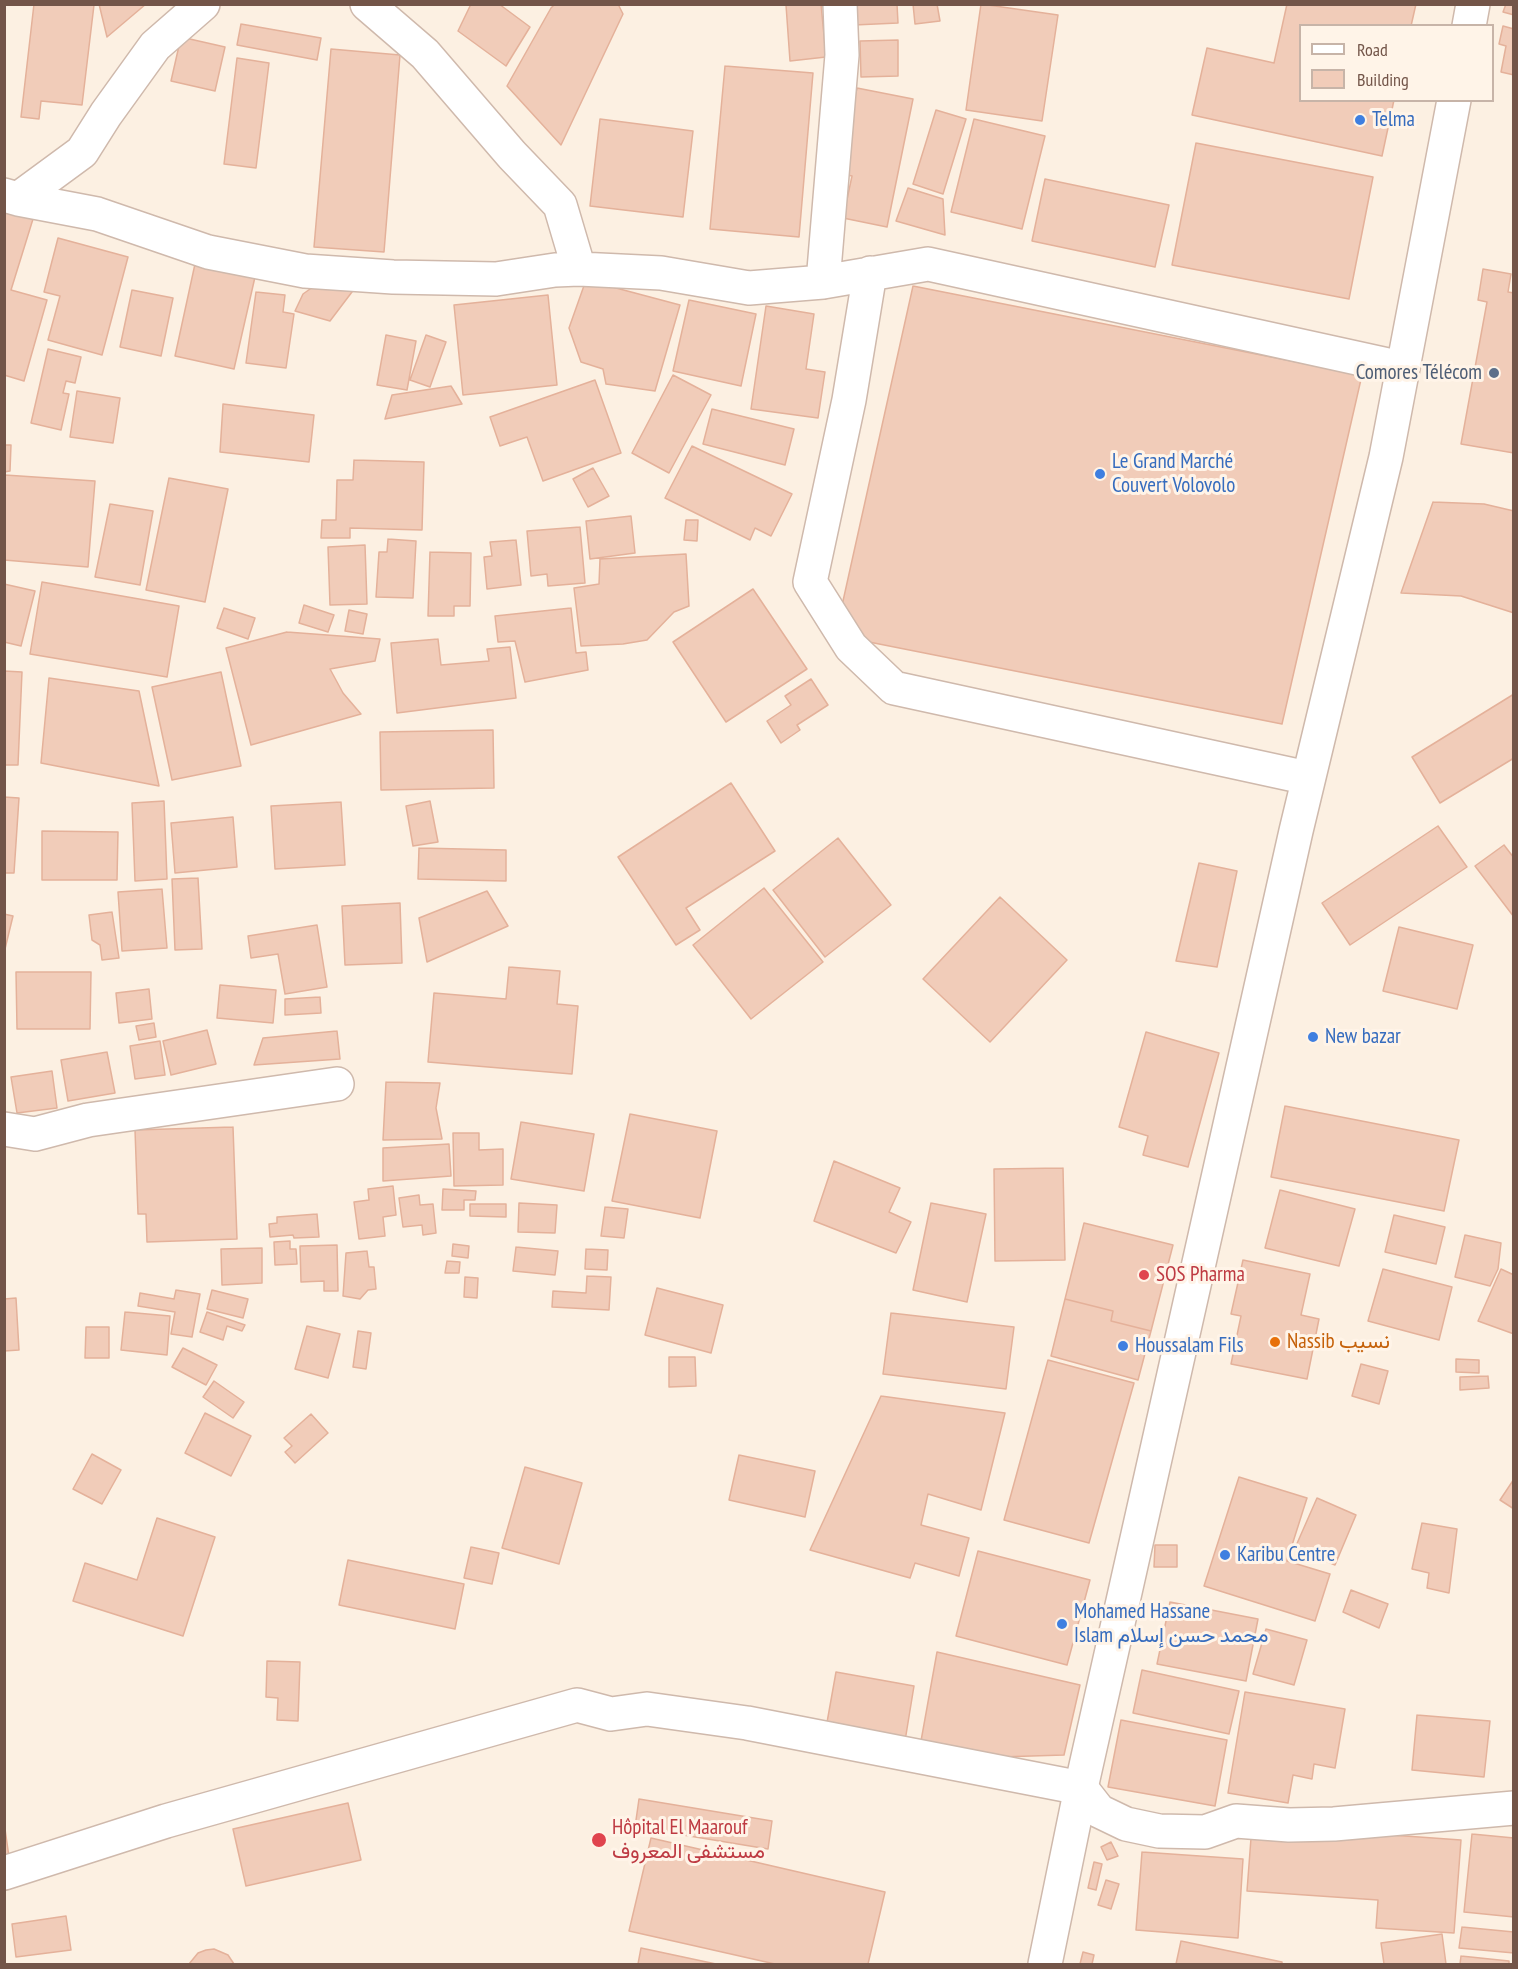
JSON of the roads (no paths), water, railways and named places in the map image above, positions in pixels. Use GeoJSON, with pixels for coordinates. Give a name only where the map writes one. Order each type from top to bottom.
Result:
{"type":"FeatureCollection","features":[{"type":"Feature","properties":{"kind":"street"},"geometry":{"type":"LineString","coordinates":[[11,197],[82,152],[155,46],[203,4]]}},
{"type":"Feature","properties":{"kind":"street"},"geometry":{"type":"LineString","coordinates":[[367,4],[425,54],[512,155],[560,205],[579,269]]}},
{"type":"Feature","properties":{"kind":"street"},"geometry":{"type":"LineString","coordinates":[[823,282],[842,55],[840,4]]}},
{"type":"Feature","properties":{"kind":"street"},"geometry":{"type":"LineString","coordinates":[[1469,24],[1473,4]]}},
{"type":"Feature","properties":{"kind":"street"},"geometry":{"type":"LineString","coordinates":[[1045,1965],[1081,1788],[1308,778],[1386,457],[1454,102]]}},
{"type":"Feature","properties":{"kind":"street"},"geometry":{"type":"LineString","coordinates":[[11,197],[97,214],[208,252],[304,271],[393,277],[496,279],[555,270],[579,269],[661,273],[749,288],[823,282],[928,264],[1402,368]]}},
{"type":"Feature","properties":{"kind":"street"},"geometry":{"type":"LineString","coordinates":[[870,273],[849,400],[810,582],[851,647],[894,688],[1308,778]]}},
{"type":"Feature","properties":{"kind":"street"},"geometry":{"type":"LineString","coordinates":[[4,1130],[35,1134],[88,1120],[337,1084]]}},
{"type":"Feature","properties":{"kind":"street"},"geometry":{"type":"LineString","coordinates":[[4,1873],[166,1821],[577,1705],[611,1714],[647,1709],[747,1723],[1081,1788],[1099,1811],[1125,1824],[1159,1831],[1205,1832],[1236,1821],[1289,1825],[1334,1824],[1514,1808]]}},
{"type":"Feature","properties":{"kind":"place","name":"Telma"},"geometry":{"type":"Point","coordinates":[1360,120]}},
{"type":"Feature","properties":{"kind":"place","name":"Comores Télécom"},"geometry":{"type":"Point","coordinates":[1494,373]}},
{"type":"Feature","properties":{"kind":"place","name":"Le Grand Marché Couvert Volovolo"},"geometry":{"type":"Point","coordinates":[1100,474]}},
{"type":"Feature","properties":{"kind":"place","name":"New bazar"},"geometry":{"type":"Point","coordinates":[1313,1037]}},
{"type":"Feature","properties":{"kind":"place","name":"SOS Pharma"},"geometry":{"type":"Point","coordinates":[1144,1275]}},
{"type":"Feature","properties":{"kind":"place","name":"Nassib نسيب"},"geometry":{"type":"Point","coordinates":[1275,1342]}},
{"type":"Feature","properties":{"kind":"place","name":"Houssalam Fils"},"geometry":{"type":"Point","coordinates":[1123,1346]}},
{"type":"Feature","properties":{"kind":"place","name":"Karibu Centre"},"geometry":{"type":"Point","coordinates":[1225,1555]}},
{"type":"Feature","properties":{"kind":"place","name":"Mohamed Hassane Islam محمد حسن إسلام"},"geometry":{"type":"Point","coordinates":[1062,1624]}},
{"type":"Feature","properties":{"kind":"place","name":"Hôpital El Maarouf مستشفى المعروف"},"geometry":{"type":"Point","coordinates":[599,1840]}}]}
